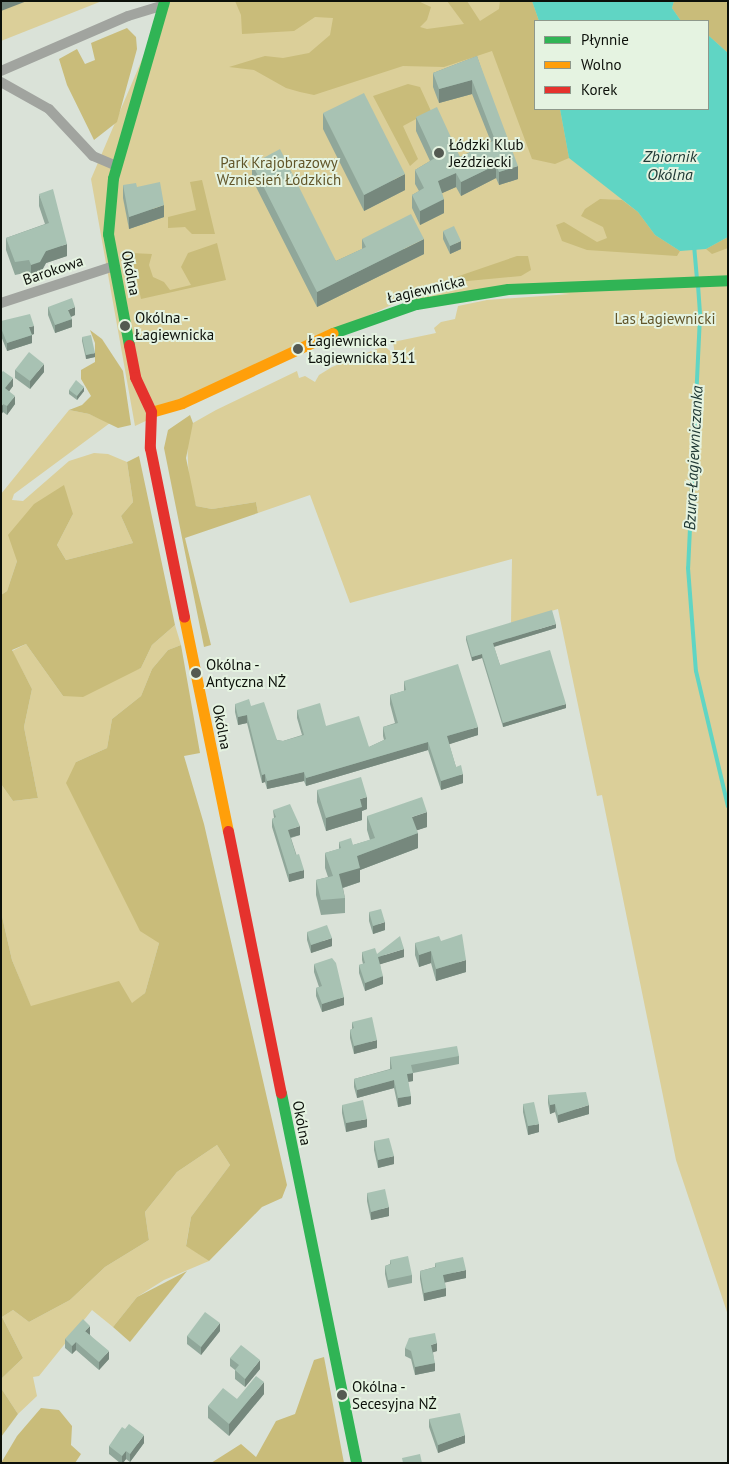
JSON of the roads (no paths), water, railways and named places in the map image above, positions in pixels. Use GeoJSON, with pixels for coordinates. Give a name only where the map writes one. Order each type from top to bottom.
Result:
{"type":"FeatureCollection","features":[{"type":"Feature","properties":{"kind":"street"},"geometry":{"type":"LineString","coordinates":[[1,72],[128,16],[164,3]]}},
{"type":"Feature","properties":{"kind":"street","name":"Okólna"},"geometry":{"type":"LineString","coordinates":[[164,3],[116,166],[107,221],[136,378],[151,412],[149,436],[152,458],[356,1463]]}},
{"type":"Feature","properties":{"kind":"street"},"geometry":{"type":"LineString","coordinates":[[1,82],[45,105],[66,124],[93,156],[116,166]]}},
{"type":"Feature","properties":{"kind":"street","name":"Barokowa"},"geometry":{"type":"LineString","coordinates":[[1,303],[114,266]]}},
{"type":"Feature","properties":{"kind":"street","name":"Łagiewnicka"},"geometry":{"type":"LineString","coordinates":[[151,412],[182,403],[337,331],[416,304],[508,289],[728,280]]}},
{"type":"Feature","properties":{"kind":"water"},"geometry":{"type":"Polygon","coordinates":[[[532,1],[674,1],[672,8],[680,20],[539,20],[532,1]]]}},
{"type":"Feature","properties":{"kind":"water","name":"Zbiornik Okólna"},"geometry":{"type":"Polygon","coordinates":[[[709,36],[728,53],[728,237],[706,249],[680,251],[655,235],[638,212],[569,158],[560,110],[709,110],[709,36]]]}},
{"type":"Feature","properties":{"kind":"waterway","name":"Bzura-Łagiewniczanka"},"geometry":{"type":"LineString","coordinates":[[694,245],[697,278]]}},
{"type":"Feature","properties":{"kind":"waterway","name":"Bzura-Łagiewniczanka"},"geometry":{"type":"LineString","coordinates":[[698,285],[700,316],[688,568],[696,671],[728,806]]}},
{"type":"Feature","properties":{"kind":"place","name":"Łódzki Klub Jeździecki"},"geometry":{"type":"Point","coordinates":[439,153]}},
{"type":"Feature","properties":{"kind":"place","name":"Okólna - Łagiewnicka"},"geometry":{"type":"Point","coordinates":[125,326]}},
{"type":"Feature","properties":{"kind":"place","name":"Łagiewnicka - Łagiewnicka 311"},"geometry":{"type":"Point","coordinates":[298,349]}},
{"type":"Feature","properties":{"kind":"place","name":"Okólna - Antyczna NŻ"},"geometry":{"type":"Point","coordinates":[196,673]}},
{"type":"Feature","properties":{"kind":"place","name":"Okólna - Secesyjna NŻ"},"geometry":{"type":"Point","coordinates":[342,1395]}},
{"type":"Feature","properties":{"kind":"park label","name":"Park Krajobrazowy Wzniesień Łódzkich"},"geometry":{"type":"Point","coordinates":[279,170]}},
{"type":"Feature","properties":{"kind":"park label","name":"Las Łagiewnicki"},"geometry":{"type":"Point","coordinates":[665,319]}}]}
